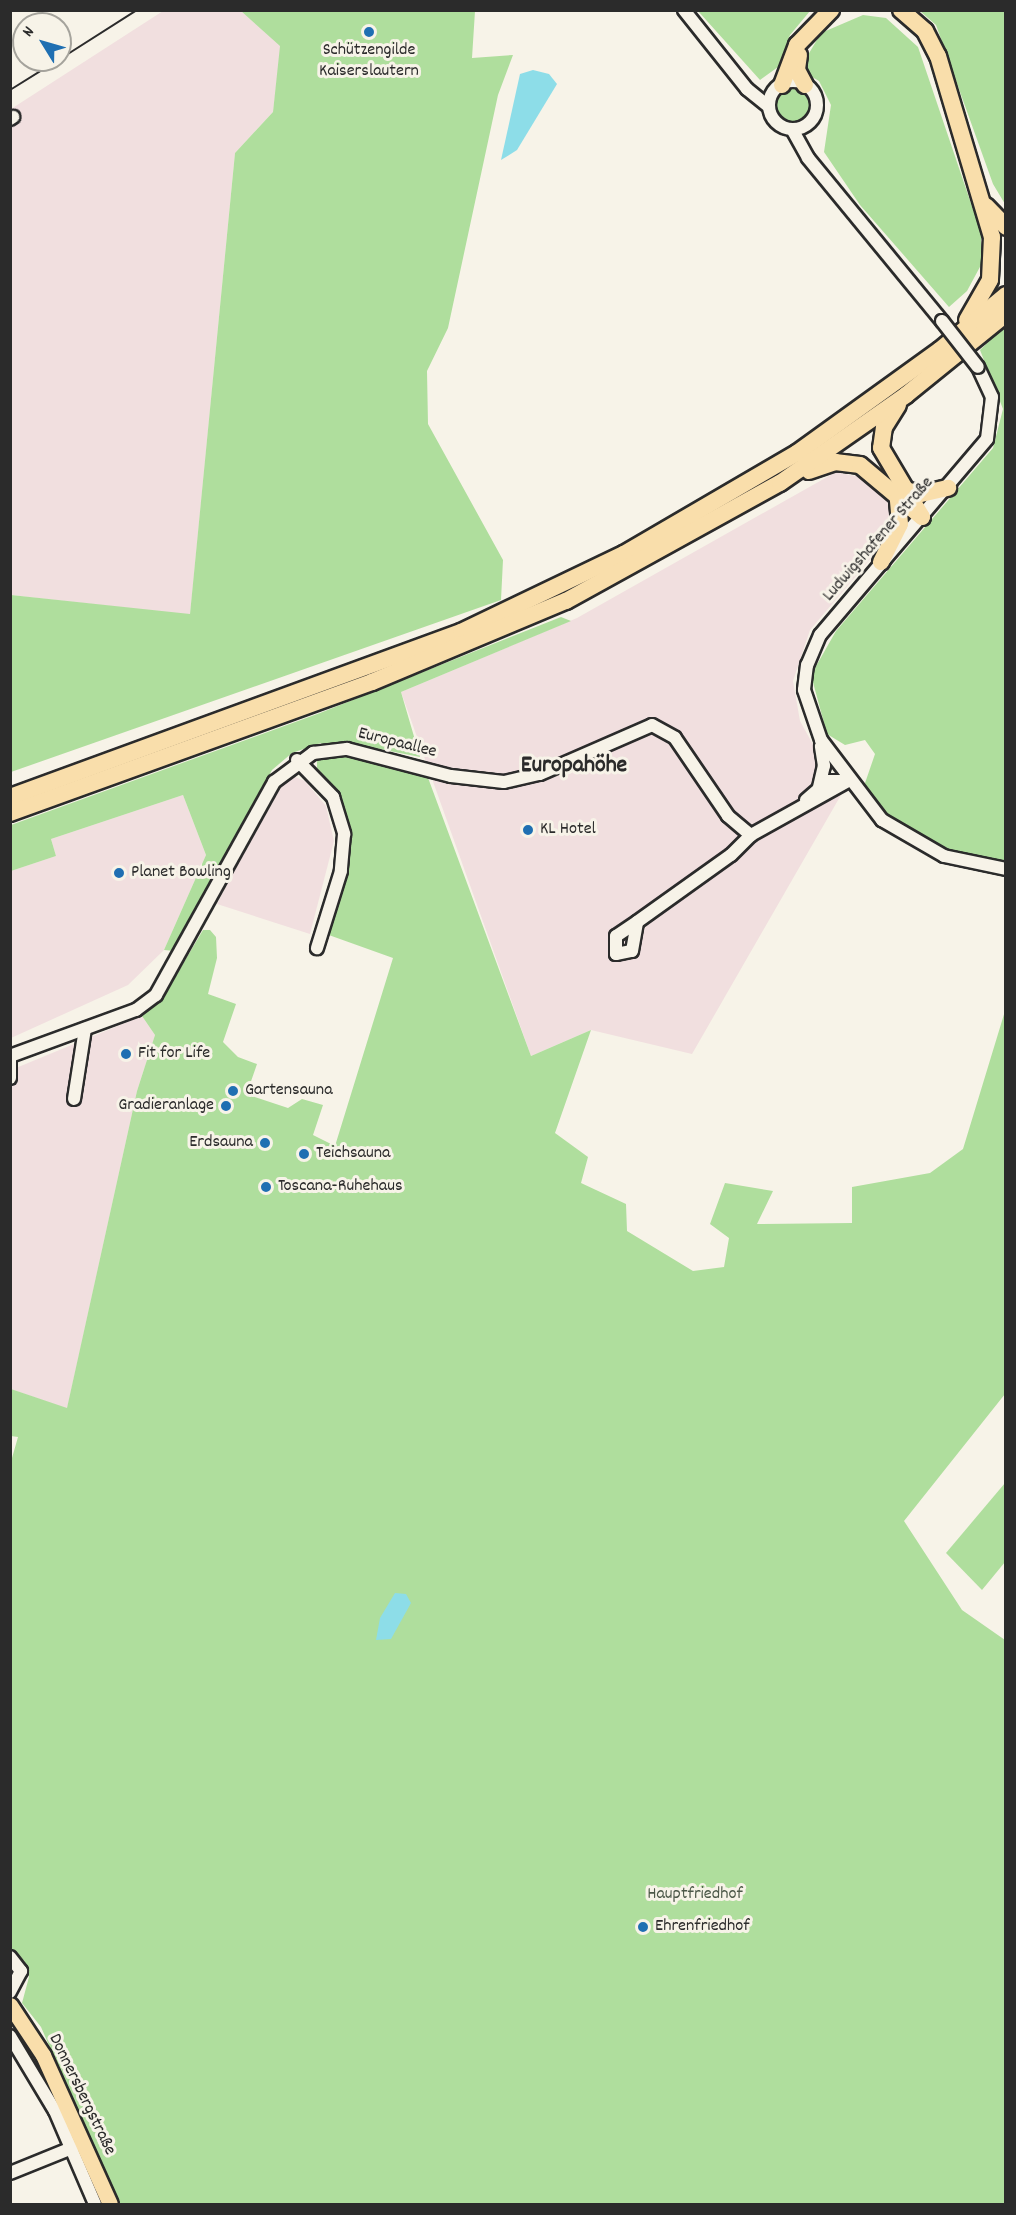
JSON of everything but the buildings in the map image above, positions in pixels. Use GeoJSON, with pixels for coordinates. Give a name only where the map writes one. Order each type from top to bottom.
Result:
{"type":"FeatureCollection","features":[{"type":"Feature","properties":{"kind":"highway"},"geometry":{"type":"LineString","coordinates":[[778,87],[794,50],[809,29],[831,10]]}},
{"type":"Feature","properties":{"kind":"highway"},"geometry":{"type":"LineString","coordinates":[[901,10],[919,25],[935,50],[984,201],[994,252],[990,280],[972,313],[940,350]]}},
{"type":"Feature","properties":{"kind":"highway"},"geometry":{"type":"LineString","coordinates":[[805,85],[797,66],[809,29]]}},
{"type":"Feature","properties":{"kind":"highway"},"geometry":{"type":"LineString","coordinates":[[984,201],[1005,227]]}},
{"type":"Feature","properties":{"kind":"highway"},"geometry":{"type":"LineString","coordinates":[[10,797],[461,632],[540,596],[743,488],[940,350],[1005,295]]}},
{"type":"Feature","properties":{"kind":"highway"},"geometry":{"type":"LineString","coordinates":[[10,813],[465,646],[566,601],[780,483],[906,394],[1005,314]]}},
{"type":"Feature","properties":{"kind":"highway"},"geometry":{"type":"LineString","coordinates":[[881,562],[900,524],[901,494],[885,460],[881,442],[906,394]]}},
{"type":"Feature","properties":{"kind":"highway"},"geometry":{"type":"LineString","coordinates":[[780,483],[829,464],[854,463],[879,475],[922,517]]}},
{"type":"Feature","properties":{"kind":"highway"},"geometry":{"type":"LineString","coordinates":[[901,494],[921,494],[948,488]]}},
{"type":"Feature","properties":{"kind":"main road","name":"Donnersbergstraße"},"geometry":{"type":"LineString","coordinates":[[10,2005],[43,2055],[110,2205]]}},
{"type":"Feature","properties":{"kind":"street"},"geometry":{"type":"LineString","coordinates":[[684,10],[739,78],[770,107],[777,122],[792,129],[811,121],[817,104],[805,85],[762,90],[739,78]]}},
{"type":"Feature","properties":{"kind":"street"},"geometry":{"type":"LineString","coordinates":[[770,107],[778,87]]}},
{"type":"Feature","properties":{"kind":"street","name":"Ludwigshafener Straße"},"geometry":{"type":"LineString","coordinates":[[811,121],[808,146],[832,184]]}},
{"type":"Feature","properties":{"kind":"street","name":"Ludwigshafener Straße"},"geometry":{"type":"LineString","coordinates":[[792,129],[808,158],[832,184],[978,367],[990,388],[992,426],[981,448],[881,562],[809,657],[805,697],[818,733],[848,781],[876,815],[906,837],[952,859],[1005,868]]}},
{"type":"Feature","properties":{"kind":"street","name":"Europaallee"},"geometry":{"type":"LineString","coordinates":[[297,760],[347,749],[451,776],[515,781],[652,725],[675,738],[728,816],[751,835]]}},
{"type":"Feature","properties":{"kind":"street"},"geometry":{"type":"LineString","coordinates":[[818,733],[824,760],[818,789]]}},
{"type":"Feature","properties":{"kind":"street"},"geometry":{"type":"LineString","coordinates":[[10,1078],[10,1056],[136,1010],[162,987],[268,791],[297,760],[333,797],[345,834],[341,871],[317,948]]}},
{"type":"Feature","properties":{"kind":"street"},"geometry":{"type":"LineString","coordinates":[[797,809],[832,779],[848,781]]}},
{"type":"Feature","properties":{"kind":"street"},"geometry":{"type":"LineString","coordinates":[[637,922],[730,855],[751,835],[848,781]]}},
{"type":"Feature","properties":{"kind":"street"},"geometry":{"type":"LineString","coordinates":[[74,1100],[85,1029]]}},
{"type":"Feature","properties":{"kind":"street"},"geometry":{"type":"LineString","coordinates":[[10,1957],[21,1971],[10,1992]]}},
{"type":"Feature","properties":{"kind":"street","name":"Donnersbergstraße"},"geometry":{"type":"LineString","coordinates":[[10,2037],[72,2148],[95,2205]]}},
{"type":"Feature","properties":{"kind":"street"},"geometry":{"type":"LineString","coordinates":[[10,2173],[72,2148]]}},
{"type":"Feature","properties":{"kind":"shaded area"},"geometry":{"type":"Polygon","coordinates":[[[163,11],[241,11],[281,46],[273,112],[235,153],[190,615],[11,595],[10,126],[16,122],[11,109],[68,72],[72,72],[72,70],[163,11]]]}},
{"type":"Feature","properties":{"kind":"shaded area","name":"Europahöhe"},"geometry":{"type":"Polygon","coordinates":[[[836,472],[860,477],[893,507],[893,521],[878,550],[810,630],[793,681],[800,721],[841,795],[692,1054],[591,1030],[531,1056],[401,692],[577,618],[836,472]]]}},
{"type":"Feature","properties":{"kind":"shaded area"},"geometry":{"type":"Polygon","coordinates":[[[293,776],[305,781],[326,806],[334,841],[310,934],[217,904],[271,799],[284,779],[293,776]]]}},
{"type":"Feature","properties":{"kind":"shaded area"},"geometry":{"type":"Polygon","coordinates":[[[183,795],[206,855],[164,950],[128,985],[11,1038],[11,871],[56,856],[51,839],[183,795]]]}},
{"type":"Feature","properties":{"kind":"shaded area"},"geometry":{"type":"Polygon","coordinates":[[[142,1016],[155,1035],[137,1091],[67,1409],[11,1389],[11,1070],[142,1016]]]}},
{"type":"Feature","properties":{"kind":"green space"},"geometry":{"type":"Polygon","coordinates":[[[241,11],[475,11],[472,58],[513,55],[498,95],[448,328],[427,371],[428,424],[503,560],[501,600],[11,772],[11,595],[190,614],[235,153],[273,112],[280,46],[241,11]]]}},
{"type":"Feature","properties":{"kind":"green space"},"geometry":{"type":"Polygon","coordinates":[[[698,11],[810,11],[790,35],[778,67],[760,80],[698,11]]]}},
{"type":"Feature","properties":{"kind":"green space"},"geometry":{"type":"Polygon","coordinates":[[[920,11],[1005,11],[1005,204],[993,184],[936,25],[920,11]]]}},
{"type":"Feature","properties":{"kind":"green space"},"geometry":{"type":"Polygon","coordinates":[[[863,15],[886,18],[918,47],[981,233],[981,265],[967,291],[949,307],[860,205],[824,152],[831,105],[819,81],[807,74],[805,60],[821,33],[863,15]]]}},
{"type":"Feature","properties":{"kind":"green space"},"geometry":{"type":"Polygon","coordinates":[[[793,86],[807,91],[812,105],[807,119],[793,124],[779,119],[774,105],[779,91],[793,86]]]}},
{"type":"Feature","properties":{"kind":"green space"},"geometry":{"type":"Polygon","coordinates":[[[1005,326],[1005,863],[934,846],[878,807],[864,786],[875,754],[865,740],[845,745],[827,734],[811,675],[836,631],[993,448],[1003,409],[980,350],[1005,326]]]}},
{"type":"Feature","properties":{"kind":"green space","name":"Hauptfriedhof"},"geometry":{"type":"Polygon","coordinates":[[[561,617],[571,621],[401,692],[420,757],[344,742],[349,754],[427,775],[531,1056],[591,1030],[555,1133],[588,1157],[581,1183],[626,1204],[627,1231],[693,1271],[724,1267],[729,1238],[710,1224],[725,1183],[773,1191],[757,1224],[852,1223],[852,1187],[930,1173],[963,1149],[1005,1011],[1005,1394],[904,1521],[962,1610],[1005,1640],[1005,2204],[118,2204],[41,2027],[22,2003],[29,1977],[24,1960],[11,1973],[10,1465],[18,1437],[11,1436],[11,1389],[67,1408],[137,1091],[155,1035],[142,1016],[161,1001],[203,930],[210,930],[216,937],[217,958],[208,994],[236,1004],[223,1042],[238,1057],[257,1064],[249,1087],[252,1096],[288,1108],[302,1099],[323,1105],[313,1135],[335,1146],[393,958],[326,934],[344,812],[339,792],[317,768],[317,759],[326,754],[321,743],[292,753],[272,770],[175,951],[164,950],[206,855],[183,795],[51,839],[56,856],[11,871],[11,825],[320,713],[561,617]]]}},
{"type":"Feature","properties":{"kind":"green space"},"geometry":{"type":"Polygon","coordinates":[[[1005,1483],[1005,1562],[982,1590],[946,1553],[1005,1483]]]}},
{"type":"Feature","properties":{"kind":"water"},"geometry":{"type":"Polygon","coordinates":[[[533,70],[549,74],[557,84],[517,150],[501,160],[520,74],[533,70]]]}},
{"type":"Feature","properties":{"kind":"water"},"geometry":{"type":"Polygon","coordinates":[[[395,1593],[406,1594],[411,1603],[391,1639],[376,1640],[380,1618],[395,1593]]]}},
{"type":"Feature","properties":{"kind":"railway"},"geometry":{"type":"LineString","coordinates":[[72,51],[137,10]]}},
{"type":"Feature","properties":{"kind":"railway"},"geometry":{"type":"LineString","coordinates":[[10,90],[39,72]]}},
{"type":"Feature","properties":{"kind":"place","name":"Schützengilde Kaiserslautern"},"geometry":{"type":"Point","coordinates":[369,32]}},
{"type":"Feature","properties":{"kind":"place","name":"KL Hotel"},"geometry":{"type":"Point","coordinates":[528,830]}},
{"type":"Feature","properties":{"kind":"place","name":"Planet Bowling"},"geometry":{"type":"Point","coordinates":[119,873]}},
{"type":"Feature","properties":{"kind":"place","name":"Fit for Life"},"geometry":{"type":"Point","coordinates":[126,1054]}},
{"type":"Feature","properties":{"kind":"place","name":"Gartensauna"},"geometry":{"type":"Point","coordinates":[233,1091]}},
{"type":"Feature","properties":{"kind":"place","name":"Gradieranlage"},"geometry":{"type":"Point","coordinates":[226,1106]}},
{"type":"Feature","properties":{"kind":"place","name":"Erdsauna"},"geometry":{"type":"Point","coordinates":[265,1143]}},
{"type":"Feature","properties":{"kind":"place","name":"Teichsauna"},"geometry":{"type":"Point","coordinates":[304,1154]}},
{"type":"Feature","properties":{"kind":"place","name":"Toscana-Ruhehaus"},"geometry":{"type":"Point","coordinates":[266,1187]}},
{"type":"Feature","properties":{"kind":"place","name":"Ehrenfriedhof"},"geometry":{"type":"Point","coordinates":[643,1927]}},
{"type":"Feature","properties":{"kind":"district","name":"Europahöhe"},"geometry":{"type":"Point","coordinates":[574,767]}}]}
